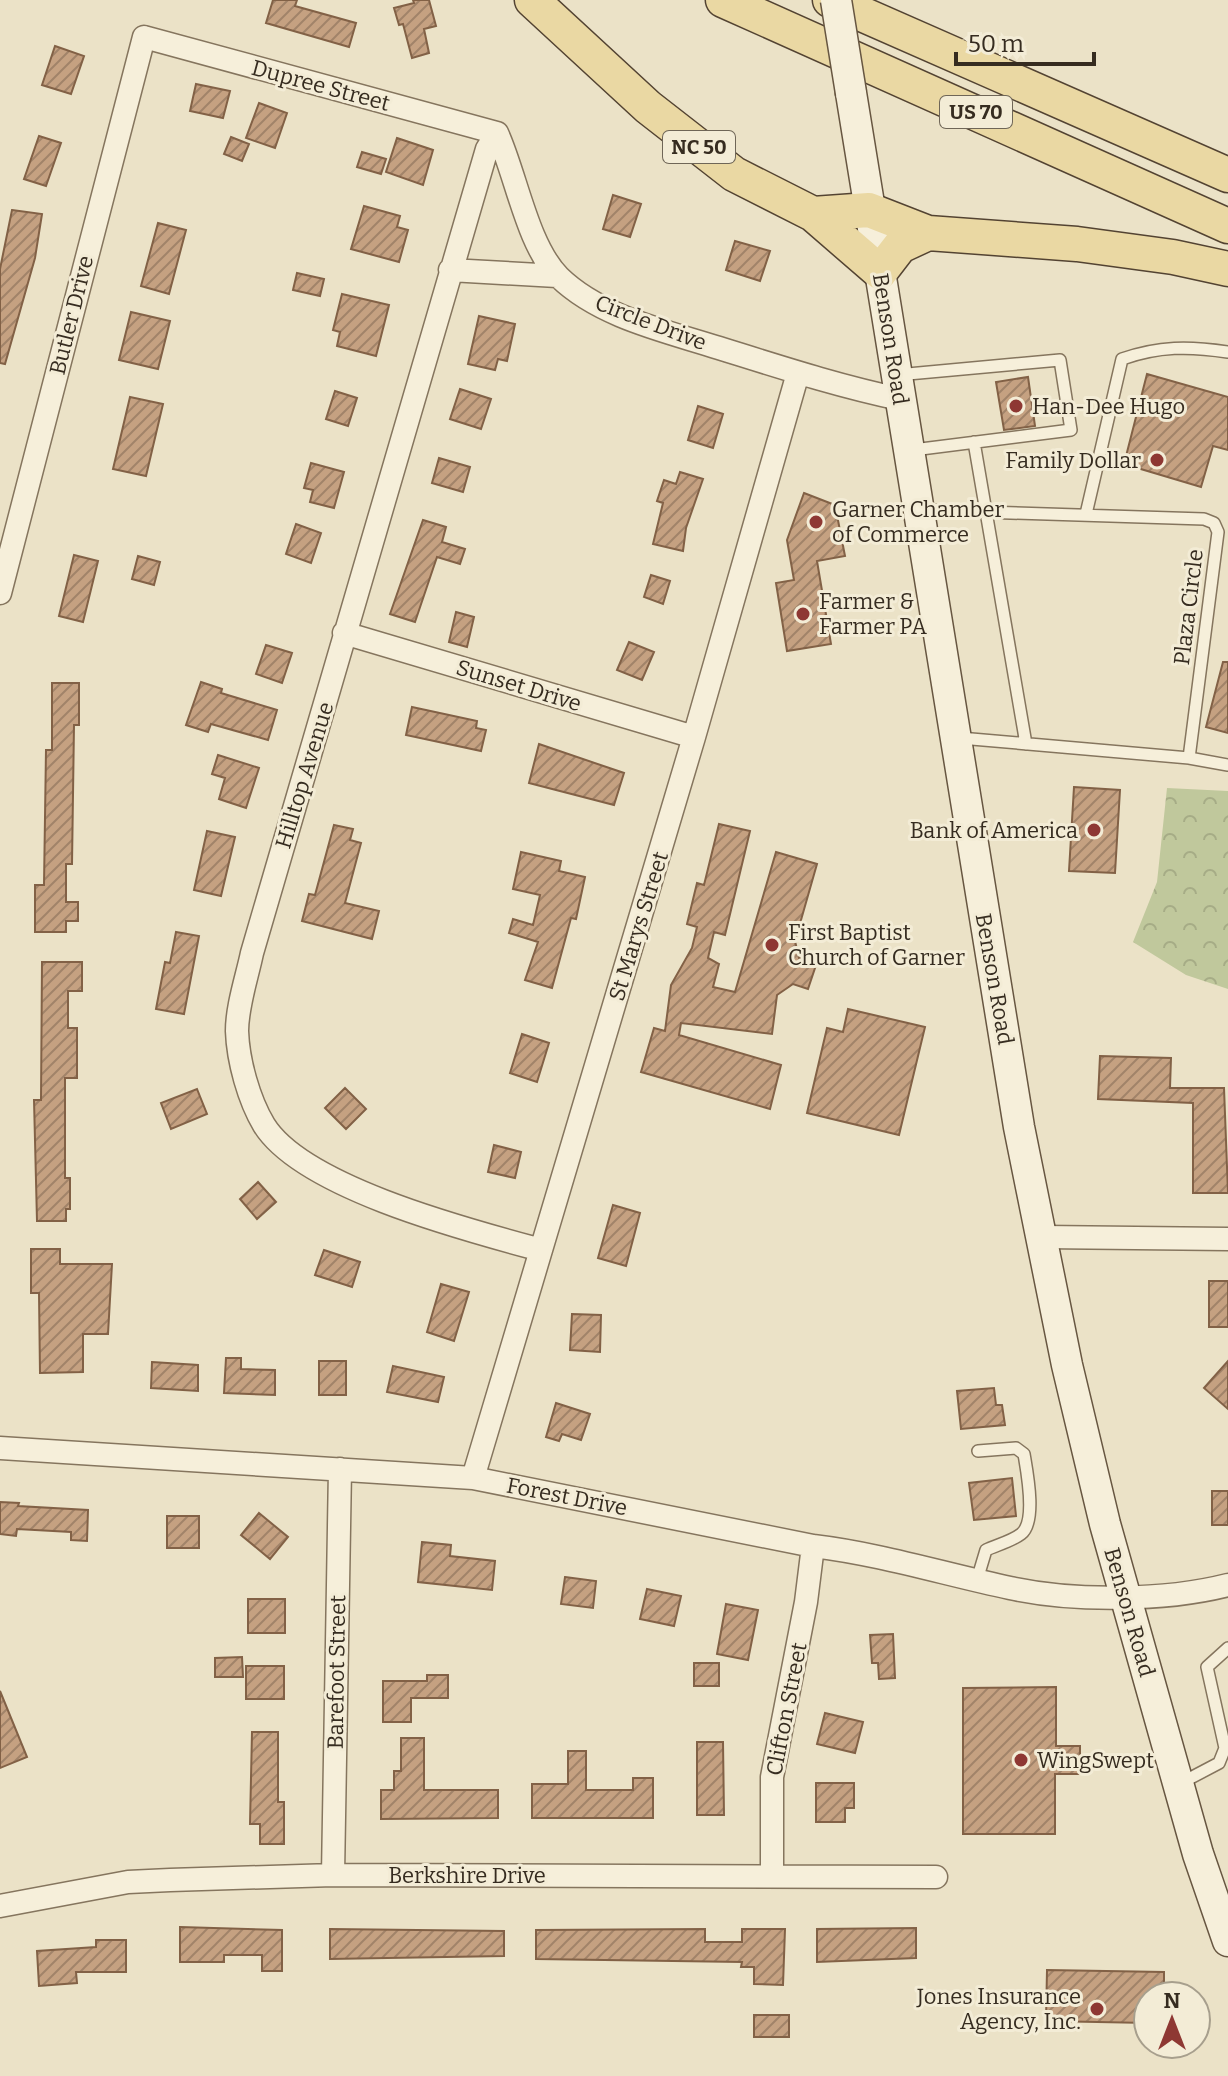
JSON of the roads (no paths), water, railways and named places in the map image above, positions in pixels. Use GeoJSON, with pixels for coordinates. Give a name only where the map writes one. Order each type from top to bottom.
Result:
{"type":"FeatureCollection","features":[{"type":"Feature","properties":{"kind":"main road","name":"NC 50"},"geometry":{"type":"LineString","coordinates":[[532,0],[648,107],[734,174],[813,214],[880,272]]}},
{"type":"Feature","properties":{"kind":"main road","name":"US 70"},"geometry":{"type":"LineString","coordinates":[[723,0],[1228,226]]}},
{"type":"Feature","properties":{"kind":"main road","name":"US 70"},"geometry":{"type":"LineString","coordinates":[[830,0],[1228,175]]}},
{"type":"Feature","properties":{"kind":"main road","name":"Benson Road"},"geometry":{"type":"LineString","coordinates":[[836,0],[1019,1127],[1067,1365],[1126,1598],[1228,1941]]}},
{"type":"Feature","properties":{"kind":"main road"},"geometry":{"type":"LineString","coordinates":[[813,214],[869,210],[928,233],[1077,244],[1173,257],[1228,269]]}},
{"type":"Feature","properties":{"kind":"main road"},"geometry":{"type":"LineString","coordinates":[[880,272],[900,246],[928,233]]}},
{"type":"Feature","properties":{"kind":"street","name":"Dupree Street"},"geometry":{"type":"LineString","coordinates":[[144,37],[497,133]]}},
{"type":"Feature","properties":{"kind":"street","name":"Butler Drive"},"geometry":{"type":"LineString","coordinates":[[0,593],[144,37]]}},
{"type":"Feature","properties":{"kind":"street","name":"Hilltop Avenue"},"geometry":{"type":"LineString","coordinates":[[497,133],[487,149],[344,633],[252,953],[237,1030],[243,1069],[265,1127],[299,1158],[348,1187],[422,1216],[541,1250]]}},
{"type":"Feature","properties":{"kind":"street","name":"Circle Drive"},"geometry":{"type":"LineString","coordinates":[[497,133],[509,158],[524,216],[557,276],[587,298],[636,321],[824,383],[898,387]]}},
{"type":"Feature","properties":{"kind":"street"},"geometry":{"type":"LineString","coordinates":[[450,270],[557,276]]}},
{"type":"Feature","properties":{"kind":"street","name":"St Marys Street"},"geometry":{"type":"LineString","coordinates":[[473,1478],[694,737],[798,373]]}},
{"type":"Feature","properties":{"kind":"street","name":"Sunset Drive"},"geometry":{"type":"LineString","coordinates":[[344,633],[694,737]]}},
{"type":"Feature","properties":{"kind":"street"},"geometry":{"type":"LineString","coordinates":[[1043,1237],[1228,1239]]}},
{"type":"Feature","properties":{"kind":"street","name":"Forest Drive"},"geometry":{"type":"LineString","coordinates":[[0,1448],[473,1478],[813,1546],[867,1553],[1013,1589],[1126,1598],[1192,1594],[1228,1585]]}},
{"type":"Feature","properties":{"kind":"street","name":"Barefoot Street"},"geometry":{"type":"LineString","coordinates":[[333,1875],[340,1469]]}},
{"type":"Feature","properties":{"kind":"street","name":"Clifton Street"},"geometry":{"type":"LineString","coordinates":[[772,1874],[772,1777],[806,1602],[813,1546]]}},
{"type":"Feature","properties":{"kind":"street","name":"Berkshire Drive"},"geometry":{"type":"LineString","coordinates":[[0,1906],[128,1882],[333,1875],[772,1874],[936,1877]]}},
{"type":"Feature","properties":{"kind":"lane"},"geometry":{"type":"LineString","coordinates":[[1086,514],[1122,359],[1164,348],[1190,346],[1228,352]]}},
{"type":"Feature","properties":{"kind":"lane"},"geometry":{"type":"LineString","coordinates":[[898,387],[1060,360],[1071,430],[909,450]]}},
{"type":"Feature","properties":{"kind":"lane"},"geometry":{"type":"LineString","coordinates":[[974,442],[1026,744]]}},
{"type":"Feature","properties":{"kind":"lane","name":"Plaza Circle"},"geometry":{"type":"LineString","coordinates":[[918,510],[1204,519],[1214,523],[1218,532],[1189,758]]}},
{"type":"Feature","properties":{"kind":"lane"},"geometry":{"type":"LineString","coordinates":[[955,737],[1189,758],[1228,765]]}},
{"type":"Feature","properties":{"kind":"lane"},"geometry":{"type":"LineString","coordinates":[[977,1580],[986,1550],[1022,1534],[1029,1524],[1024,1454],[1016,1448],[978,1451]]}},
{"type":"Feature","properties":{"kind":"lane"},"geometry":{"type":"LineString","coordinates":[[1179,1784],[1219,1763],[1225,1748],[1207,1667],[1228,1648]]}},
{"type":"Feature","properties":{"kind":"place","name":"Han-Dee Hugo"},"geometry":{"type":"Point","coordinates":[1016,406]}},
{"type":"Feature","properties":{"kind":"place","name":"Family Dollar"},"geometry":{"type":"Point","coordinates":[1157,460]}},
{"type":"Feature","properties":{"kind":"place","name":"Garner Chamber of Commerce"},"geometry":{"type":"Point","coordinates":[816,522]}},
{"type":"Feature","properties":{"kind":"place","name":"Farmer & Farmer PA"},"geometry":{"type":"Point","coordinates":[803,614]}},
{"type":"Feature","properties":{"kind":"place","name":"Bank of America"},"geometry":{"type":"Point","coordinates":[1094,830]}},
{"type":"Feature","properties":{"kind":"place","name":"First Baptist Church of Garner"},"geometry":{"type":"Point","coordinates":[772,945]}},
{"type":"Feature","properties":{"kind":"place","name":"WingSwept"},"geometry":{"type":"Point","coordinates":[1021,1760]}},
{"type":"Feature","properties":{"kind":"place","name":"Jones Insurance Agency, Inc."},"geometry":{"type":"Point","coordinates":[1097,2009]}}]}
